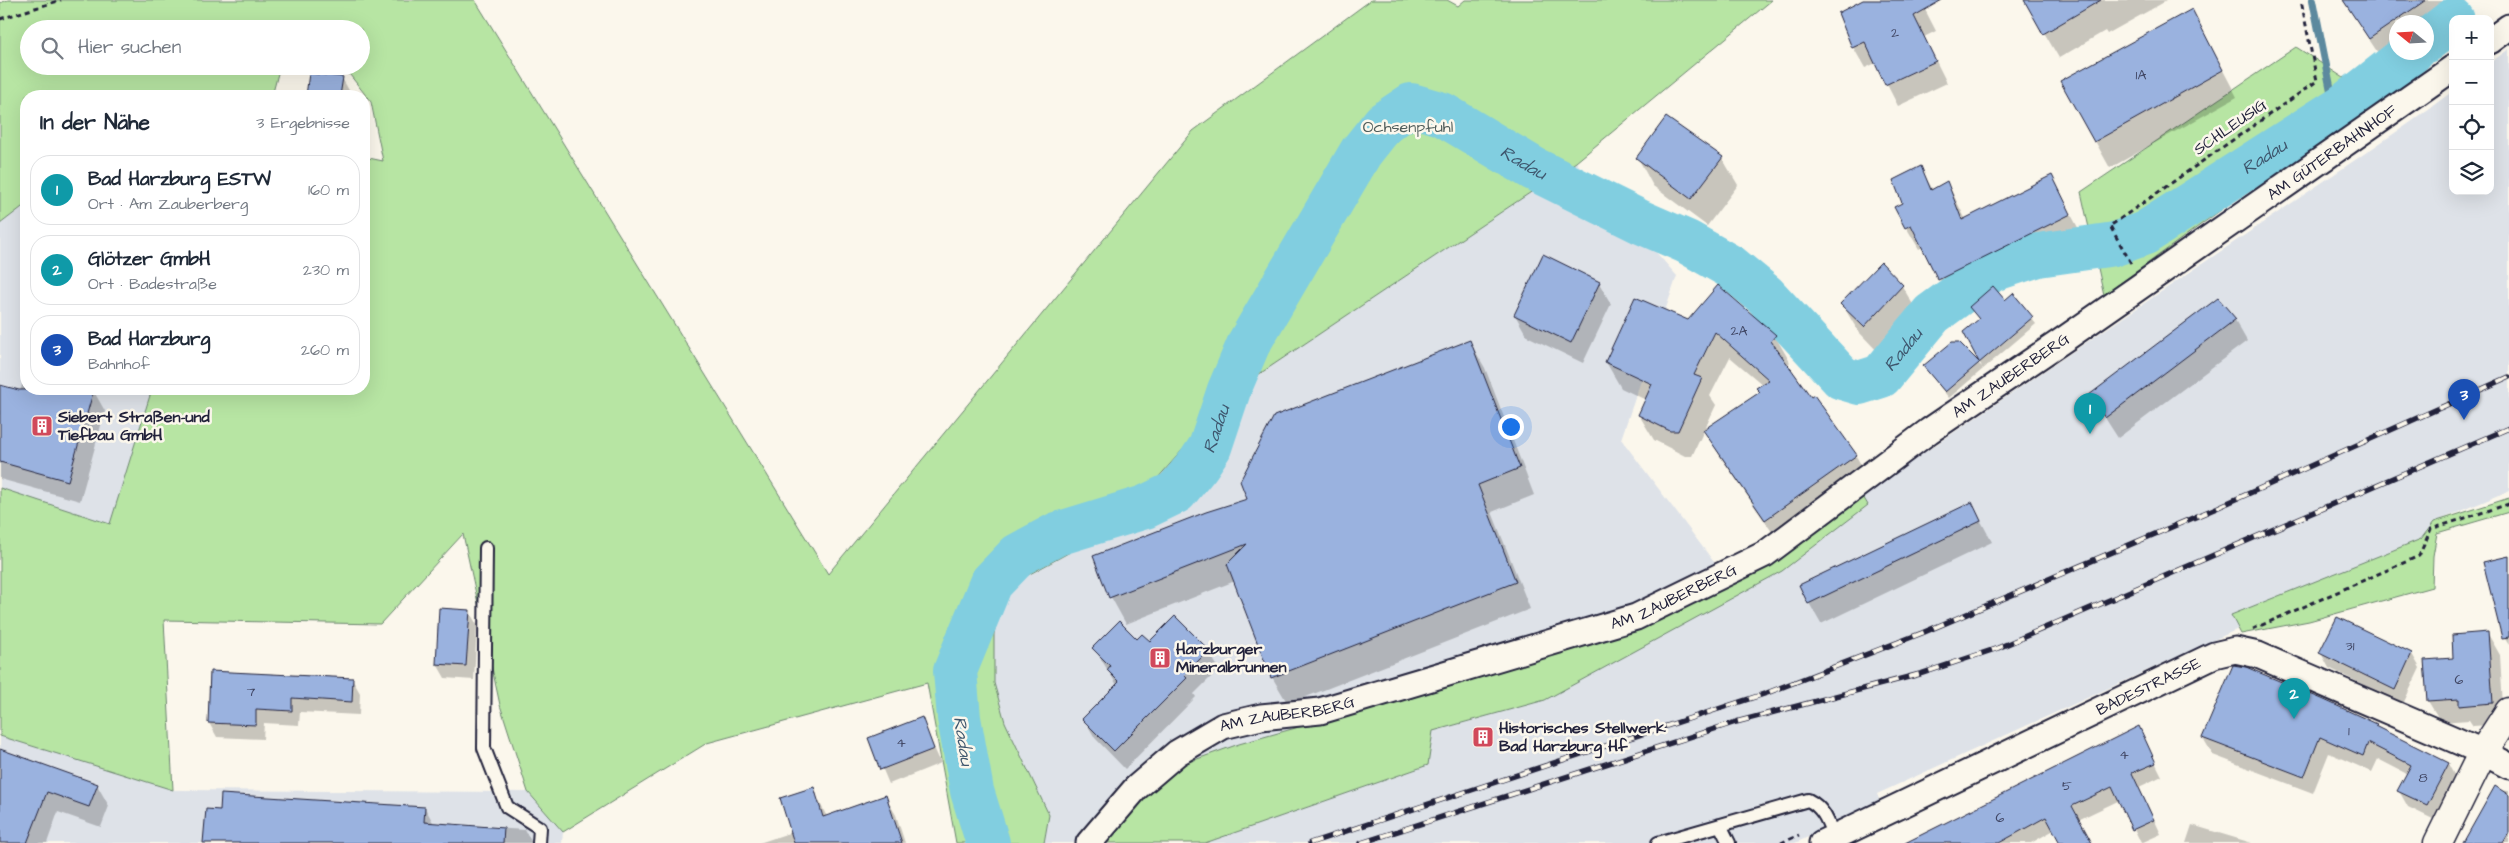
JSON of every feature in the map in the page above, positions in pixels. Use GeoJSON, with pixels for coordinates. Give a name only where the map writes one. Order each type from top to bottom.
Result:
{"type":"FeatureCollection","features":[{"type":"Feature","properties":{"kind":"main road"},"geometry":{"type":"LineString","coordinates":[[2438,843],[2483,752],[2509,712]]}},
{"type":"Feature","properties":{"kind":"street"},"geometry":{"type":"LineString","coordinates":[[2494,38],[2509,27]]}},
{"type":"Feature","properties":{"kind":"street","name":"AM GÜTERBAHNHOF"},"geometry":{"type":"LineString","coordinates":[[2211,236],[2449,71]]}},
{"type":"Feature","properties":{"kind":"street","name":"AM ZAUBERBERG"},"geometry":{"type":"LineString","coordinates":[[1089,843],[1136,788],[1177,752],[1223,726],[1261,717],[1320,711],[1636,617],[1765,554],[1929,431],[2211,236]]}},
{"type":"Feature","properties":{"kind":"street","name":"BADESTRASSE"},"geometry":{"type":"LineString","coordinates":[[1828,840],[2214,655],[2235,650],[2258,655],[2483,752],[2509,766]]}},
{"type":"Feature","properties":{"kind":"lane"},"geometry":{"type":"LineString","coordinates":[[486,548],[484,748],[507,807],[540,828],[539,843]]}},
{"type":"Feature","properties":{"kind":"lane"},"geometry":{"type":"LineString","coordinates":[[1658,843],[1808,800],[1818,805],[1824,813],[1828,840]]}},
{"type":"Feature","properties":{"kind":"lane"},"geometry":{"type":"LineString","coordinates":[[1720,825],[1729,843]]}},
{"type":"Feature","properties":{"kind":"path"},"geometry":{"type":"LineString","coordinates":[[0,19],[61,0]]}},
{"type":"Feature","properties":{"kind":"path","name":"SCHLEUSIG"},"geometry":{"type":"LineString","coordinates":[[2122,248],[2110,226],[2317,81],[2301,0]]}},
{"type":"Feature","properties":{"kind":"path"},"geometry":{"type":"LineString","coordinates":[[2287,612],[2420,556],[2431,529],[2509,504]]}},
{"type":"Feature","properties":{"kind":"shaded area"},"geometry":{"type":"Polygon","coordinates":[[[2509,49],[2509,491],[2435,522],[2421,539],[2232,615],[2238,629],[1877,794],[1881,804],[1795,843],[1205,843],[1427,765],[1433,731],[1545,700],[1867,504],[1862,495],[2411,122],[2449,94],[2449,195],[2494,195],[2494,60],[2509,49]]]}},
{"type":"Feature","properties":{"kind":"shaded area"},"geometry":{"type":"Polygon","coordinates":[[[1576,162],[1677,276],[1621,439],[1726,578],[1144,795],[1106,843],[1044,843],[1049,815],[1005,722],[994,683],[994,634],[999,606],[1017,581],[1114,528],[1234,391],[1576,162]]]}},
{"type":"Feature","properties":{"kind":"shaded area"},"geometry":{"type":"Polygon","coordinates":[[[20,209],[20,395],[150,395],[110,525],[0,488],[0,224],[20,209]]]}},
{"type":"Feature","properties":{"kind":"shaded area"},"geometry":{"type":"Polygon","coordinates":[[[0,736],[173,790],[528,792],[563,832],[562,843],[0,843],[0,736]]]}},
{"type":"Feature","properties":{"kind":"green space","name":"Ochsenpfuhl"},"geometry":{"type":"Polygon","coordinates":[[[8,0],[475,0],[828,574],[1193,131],[1371,0],[1447,0],[1458,6],[1465,0],[1772,0],[1576,162],[1234,391],[1114,528],[1017,581],[999,606],[994,634],[994,683],[1005,722],[1049,815],[1044,843],[956,843],[927,683],[707,743],[563,832],[528,792],[500,705],[463,534],[380,624],[164,620],[173,790],[0,736],[0,488],[110,524],[150,395],[370,395],[370,158],[383,161],[370,101],[370,90],[362,90],[350,75],[370,75],[370,20],[20,20],[20,75],[278,75],[274,90],[20,90],[20,209],[0,224],[0,3],[8,0]]]}},
{"type":"Feature","properties":{"kind":"green space"},"geometry":{"type":"Polygon","coordinates":[[[2296,47],[2375,98],[2104,295],[2081,192],[2296,47]]]}},
{"type":"Feature","properties":{"kind":"green space"},"geometry":{"type":"Polygon","coordinates":[[[1862,495],[1868,505],[1782,571],[1545,700],[1433,731],[1428,765],[1205,843],[1106,843],[1144,795],[1175,767],[1239,744],[1490,673],[1550,653],[1862,495]]]}},
{"type":"Feature","properties":{"kind":"green space"},"geometry":{"type":"Polygon","coordinates":[[[2509,498],[2509,512],[2437,533],[2433,556],[2432,587],[2309,621],[2241,634],[2231,615],[2421,539],[2434,522],[2509,498]]]}},
{"type":"Feature","properties":{"kind":"building"},"geometry":{"type":"Polygon","coordinates":[[[1863,0],[1942,0],[1914,16],[1936,61],[1885,85],[1865,42],[1852,48],[1838,13],[1863,0]]]}},
{"type":"Feature","properties":{"kind":"building"},"geometry":{"type":"Polygon","coordinates":[[[2024,0],[2101,0],[2043,34],[2024,0]]]}},
{"type":"Feature","properties":{"kind":"building"},"geometry":{"type":"Polygon","coordinates":[[[2343,0],[2426,0],[2404,15],[2389,15],[2389,25],[2369,39],[2343,0]]]}},
{"type":"Feature","properties":{"kind":"building"},"geometry":{"type":"Polygon","coordinates":[[[2192,9],[2223,70],[2094,142],[2060,81],[2192,9]]]}},
{"type":"Feature","properties":{"kind":"building"},"geometry":{"type":"Polygon","coordinates":[[[309,75],[343,77],[341,90],[307,90],[309,75]]]}},
{"type":"Feature","properties":{"kind":"building"},"geometry":{"type":"Polygon","coordinates":[[[1666,117],[1723,157],[1691,199],[1636,158],[1666,117]]]}},
{"type":"Feature","properties":{"kind":"building"},"geometry":{"type":"Polygon","coordinates":[[[1921,166],[1931,190],[1947,181],[1962,220],[2052,175],[2071,214],[1938,280],[1911,225],[1905,228],[1894,207],[1902,203],[1893,180],[1921,166]]]}},
{"type":"Feature","properties":{"kind":"building"},"geometry":{"type":"Polygon","coordinates":[[[1543,254],[1600,282],[1571,343],[1514,315],[1543,254]]]}},
{"type":"Feature","properties":{"kind":"building"},"geometry":{"type":"Polygon","coordinates":[[[1881,262],[1903,285],[1864,327],[1840,304],[1881,262]]]}},
{"type":"Feature","properties":{"kind":"building"},"geometry":{"type":"Polygon","coordinates":[[[1718,285],[1776,335],[1771,341],[1811,397],[1814,395],[1857,455],[1765,520],[1703,430],[1760,392],[1756,388],[1769,380],[1715,332],[1694,375],[1702,378],[1678,431],[1670,431],[1638,415],[1652,384],[1605,362],[1635,297],[1688,320],[1718,285]]]}},
{"type":"Feature","properties":{"kind":"building"},"geometry":{"type":"Polygon","coordinates":[[[1993,286],[2005,300],[2013,293],[2033,317],[1945,392],[1923,366],[1952,342],[1959,342],[1979,362],[1963,332],[1979,319],[1969,307],[1993,286]]]}},
{"type":"Feature","properties":{"kind":"building"},"geometry":{"type":"Polygon","coordinates":[[[2218,298],[2236,319],[2105,418],[2089,395],[2218,298]]]}},
{"type":"Feature","properties":{"kind":"building"},"geometry":{"type":"Polygon","coordinates":[[[1470,340],[1520,468],[1478,485],[1516,582],[1271,678],[1227,564],[1247,544],[1109,598],[1093,556],[1206,512],[1247,499],[1240,481],[1274,416],[1470,340]]]}},
{"type":"Feature","properties":{"kind":"building","name":"Siebert Straßen-und Tiefbau GmbH"},"geometry":{"type":"Polygon","coordinates":[[[0,385],[20,390],[20,395],[92,395],[68,481],[0,462],[0,385]]]}},
{"type":"Feature","properties":{"kind":"building"},"geometry":{"type":"Polygon","coordinates":[[[1972,502],[1981,521],[1808,604],[1799,585],[1972,502]]]}},
{"type":"Feature","properties":{"kind":"building"},"geometry":{"type":"Polygon","coordinates":[[[2509,556],[2509,637],[2502,638],[2483,562],[2509,556]]]}},
{"type":"Feature","properties":{"kind":"building"},"geometry":{"type":"Polygon","coordinates":[[[439,608],[470,610],[466,666],[436,664],[439,608]]]}},
{"type":"Feature","properties":{"kind":"building"},"geometry":{"type":"Polygon","coordinates":[[[1175,616],[1209,650],[1184,675],[1187,678],[1114,751],[1082,719],[1119,682],[1107,670],[1110,666],[1092,648],[1119,621],[1137,639],[1142,634],[1150,641],[1175,616]]]}},
{"type":"Feature","properties":{"kind":"building"},"geometry":{"type":"Polygon","coordinates":[[[2337,617],[2412,653],[2395,690],[2319,653],[2337,617]]]}},
{"type":"Feature","properties":{"kind":"building"},"geometry":{"type":"Polygon","coordinates":[[[2488,632],[2493,703],[2459,706],[2459,699],[2427,701],[2424,660],[2453,658],[2452,635],[2488,632]]]}},
{"type":"Feature","properties":{"kind":"building"},"geometry":{"type":"Polygon","coordinates":[[[2233,665],[2246,667],[2322,699],[2377,724],[2375,726],[2449,763],[2427,805],[2397,791],[2411,765],[2368,743],[2363,756],[2320,737],[2304,777],[2202,738],[2233,665]]]}},
{"type":"Feature","properties":{"kind":"building"},"geometry":{"type":"Polygon","coordinates":[[[210,671],[353,678],[352,702],[292,698],[292,711],[256,709],[256,725],[208,723],[210,671]]]}},
{"type":"Feature","properties":{"kind":"building"},"geometry":{"type":"Polygon","coordinates":[[[922,717],[934,749],[880,770],[868,738],[922,717]]]}},
{"type":"Feature","properties":{"kind":"building"},"geometry":{"type":"Polygon","coordinates":[[[2139,726],[2156,763],[2132,773],[2154,820],[2132,830],[2112,787],[2072,806],[2092,843],[2060,843],[2046,817],[1999,843],[1905,843],[2139,726]]]}},
{"type":"Feature","properties":{"kind":"building"},"geometry":{"type":"Polygon","coordinates":[[[0,749],[98,784],[89,807],[47,792],[27,843],[0,843],[0,749]]]}},
{"type":"Feature","properties":{"kind":"building"},"geometry":{"type":"Polygon","coordinates":[[[2495,786],[2509,795],[2509,833],[2503,843],[2463,843],[2495,786]]]}},
{"type":"Feature","properties":{"kind":"building"},"geometry":{"type":"Polygon","coordinates":[[[814,787],[823,817],[886,795],[902,843],[794,843],[780,798],[814,787]]]}},
{"type":"Feature","properties":{"kind":"building"},"geometry":{"type":"Polygon","coordinates":[[[221,794],[425,807],[424,822],[504,828],[503,843],[203,843],[206,809],[220,810],[221,794]]]}},
{"type":"Feature","properties":{"kind":"waterway"},"geometry":{"type":"LineString","coordinates":[[2313,0],[2335,111]]}},
{"type":"Feature","properties":{"kind":"waterway","name":"Radau"},"geometry":{"type":"LineString","coordinates":[[2434,35],[2449,23]]}},
{"type":"Feature","properties":{"kind":"waterway","name":"Radau"},"geometry":{"type":"LineString","coordinates":[[988,843],[972,791],[959,718],[955,671],[991,583],[1018,555],[1057,534],[1145,507],[1176,492],[1210,447],[1229,390],[1249,343],[1361,152],[1384,123],[1411,105],[1442,114],[1534,169],[1641,222],[1687,242],[1731,267],[1765,295],[1842,378],[1859,383],[1881,376],[1932,314],[1992,270],[2038,255],[2115,244],[2145,233],[2343,106],[2402,60]]}},
{"type":"Feature","properties":{"kind":"railway"},"geometry":{"type":"LineString","coordinates":[[1310,843],[1767,693],[1922,633],[2214,509],[2509,377]]}},
{"type":"Feature","properties":{"kind":"railway"},"geometry":{"type":"LineString","coordinates":[[1361,843],[1736,722],[1920,674],[1998,648],[2509,428]]}},
{"type":"Feature","properties":{"kind":"place","name":"Bad Harzburg"},"geometry":{"type":"Point","coordinates":[2464,420]}},
{"type":"Feature","properties":{"kind":"place","name":"Siebert Straßen-und Tiefbau GmbH"},"geometry":{"type":"Point","coordinates":[42,426]}},
{"type":"Feature","properties":{"kind":"place","name":"Bad Harzburg ESTW"},"geometry":{"type":"Point","coordinates":[2090,434]}},
{"type":"Feature","properties":{"kind":"place","name":"Harzburger Mineralbrunnen"},"geometry":{"type":"Point","coordinates":[1160,658]}},
{"type":"Feature","properties":{"kind":"place","name":"Glötzer GmbH"},"geometry":{"type":"Point","coordinates":[2294,719]}},
{"type":"Feature","properties":{"kind":"place","name":"Historisches Stellwerk Bad Harzburg Hf"},"geometry":{"type":"Point","coordinates":[1483,737]}}]}
